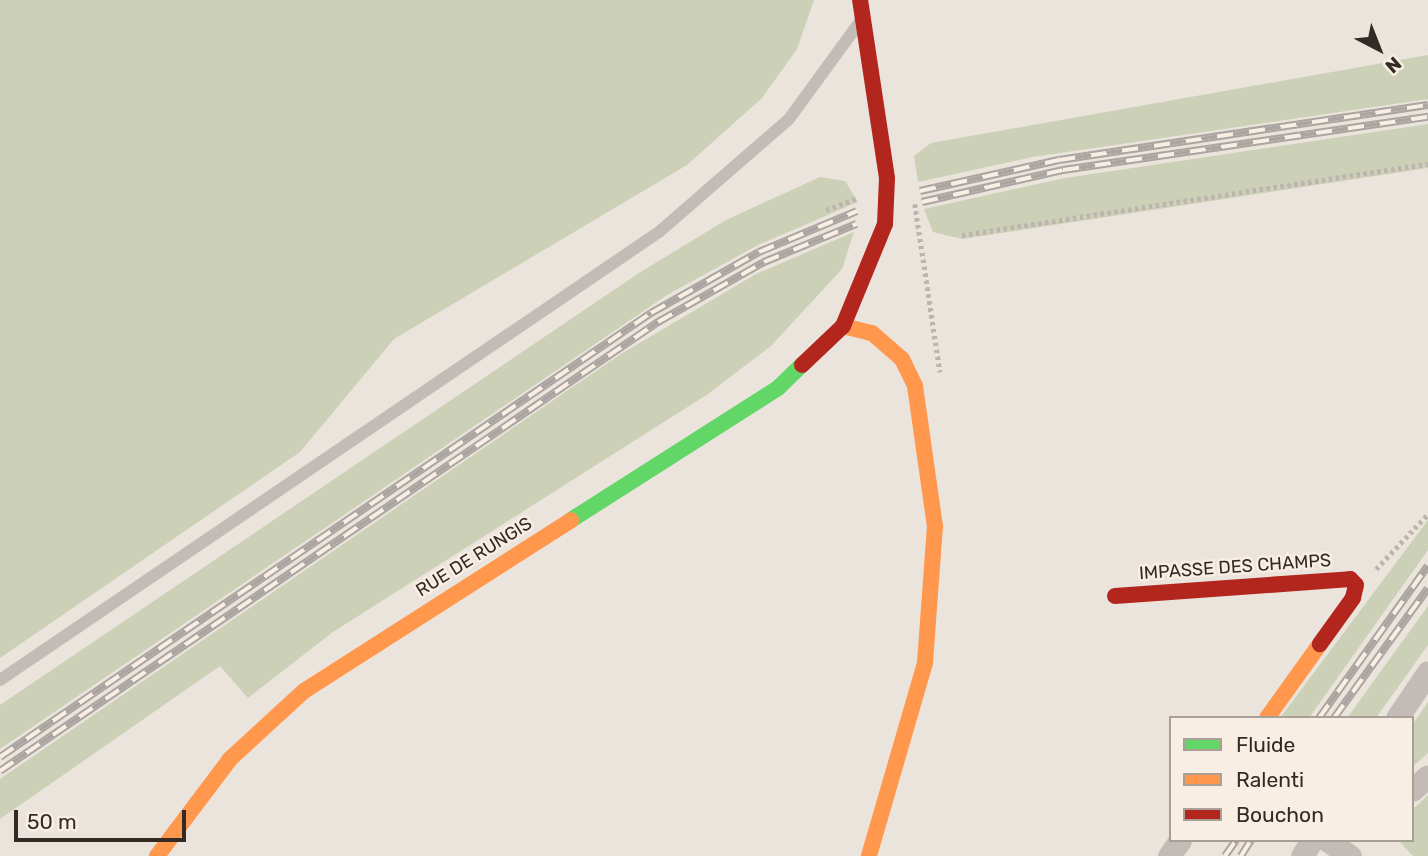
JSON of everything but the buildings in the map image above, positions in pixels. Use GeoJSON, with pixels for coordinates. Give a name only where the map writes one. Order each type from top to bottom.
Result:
{"type":"FeatureCollection","features":[{"type":"Feature","properties":{"kind":"main road","name":"RUE DE RUNGIS"},"geometry":{"type":"LineString","coordinates":[[158,856],[230,759],[304,691],[778,388],[843,326],[873,266],[885,224],[887,178],[860,0]]}},
{"type":"Feature","properties":{"kind":"main road"},"geometry":{"type":"LineString","coordinates":[[843,326],[872,333],[902,359],[915,386],[935,526],[926,663],[869,856]]}},
{"type":"Feature","properties":{"kind":"main road","name":"IMPASSE DES CHAMPS"},"geometry":{"type":"LineString","coordinates":[[1115,596],[1328,578],[1356,585]]}},
{"type":"Feature","properties":{"kind":"main road"},"geometry":{"type":"LineString","coordinates":[[1269,716],[1356,585]]}},
{"type":"Feature","properties":{"kind":"street"},"geometry":{"type":"LineString","coordinates":[[1398,716],[1428,672]]}},
{"type":"Feature","properties":{"kind":"street"},"geometry":{"type":"LineString","coordinates":[[1414,788],[1428,776]]}},
{"type":"Feature","properties":{"kind":"street"},"geometry":{"type":"LineString","coordinates":[[1329,842],[1350,856]]}},
{"type":"Feature","properties":{"kind":"lane"},"geometry":{"type":"LineString","coordinates":[[0,680],[659,232],[789,119],[863,17]]}},
{"type":"Feature","properties":{"kind":"path"},"geometry":{"type":"LineString","coordinates":[[962,235],[1428,164]]}},
{"type":"Feature","properties":{"kind":"path"},"geometry":{"type":"LineString","coordinates":[[913,189],[941,382]]}},
{"type":"Feature","properties":{"kind":"path"},"geometry":{"type":"LineString","coordinates":[[826,211],[857,198]]}},
{"type":"Feature","properties":{"kind":"path"},"geometry":{"type":"LineString","coordinates":[[1356,585],[1403,546],[1428,514]]}},
{"type":"Feature","properties":{"kind":"green space"},"geometry":{"type":"Polygon","coordinates":[[[0,0],[814,0],[797,49],[762,98],[687,165],[394,339],[300,452],[0,658],[0,0]]]}},
{"type":"Feature","properties":{"kind":"green space"},"geometry":{"type":"Polygon","coordinates":[[[1428,55],[1428,99],[1033,157],[918,182],[914,156],[931,143],[1428,55]]]}},
{"type":"Feature","properties":{"kind":"green space"},"geometry":{"type":"Polygon","coordinates":[[[1428,124],[1428,168],[962,239],[933,232],[924,209],[1065,178],[1428,124]]]}},
{"type":"Feature","properties":{"kind":"green space"},"geometry":{"type":"Polygon","coordinates":[[[820,177],[845,181],[858,202],[760,244],[667,295],[0,749],[0,705],[639,273],[726,220],[820,177]]]}},
{"type":"Feature","properties":{"kind":"green space"},"geometry":{"type":"Polygon","coordinates":[[[854,232],[842,269],[771,346],[708,394],[333,632],[248,698],[220,666],[0,819],[0,779],[621,354],[756,274],[854,232]]]}},
{"type":"Feature","properties":{"kind":"green space"},"geometry":{"type":"Polygon","coordinates":[[[1428,520],[1428,550],[1310,716],[1281,716],[1428,520]]]}},
{"type":"Feature","properties":{"kind":"green space"},"geometry":{"type":"Polygon","coordinates":[[[1428,606],[1428,645],[1377,716],[1348,716],[1428,606]]]}},
{"type":"Feature","properties":{"kind":"green space"},"geometry":{"type":"Polygon","coordinates":[[[1428,702],[1428,753],[1414,765],[1414,722],[1428,702]]]}},
{"type":"Feature","properties":{"kind":"green space"},"geometry":{"type":"Polygon","coordinates":[[[1428,795],[1428,856],[1413,856],[1400,842],[1414,842],[1414,808],[1428,795]]]}},
{"type":"Feature","properties":{"kind":"railway"},"geometry":{"type":"LineString","coordinates":[[920,191],[1059,160],[1428,105]]}},
{"type":"Feature","properties":{"kind":"railway"},"geometry":{"type":"LineString","coordinates":[[922,202],[1063,170],[1428,117]]}},
{"type":"Feature","properties":{"kind":"railway"},"geometry":{"type":"LineString","coordinates":[[0,757],[651,313],[759,252],[857,211]]}},
{"type":"Feature","properties":{"kind":"railway"},"geometry":{"type":"LineString","coordinates":[[0,771],[658,322],[764,262],[856,224]]}},
{"type":"Feature","properties":{"kind":"railway"},"geometry":{"type":"LineString","coordinates":[[1320,716],[1428,566]]}},
{"type":"Feature","properties":{"kind":"railway"},"geometry":{"type":"LineString","coordinates":[[1335,716],[1428,588]]}},
{"type":"Feature","properties":{"kind":"railway"},"geometry":{"type":"LineString","coordinates":[[1225,856],[1235,842]]}},
{"type":"Feature","properties":{"kind":"railway"},"geometry":{"type":"LineString","coordinates":[[1241,856],[1250,842]]}},
{"type":"Feature","properties":{"kind":"traffic: fast"},"geometry":{"type":"LineString","coordinates":[[571,520],[778,388],[802,365]]}},
{"type":"Feature","properties":{"kind":"traffic: slow"},"geometry":{"type":"LineString","coordinates":[[843,326],[872,333],[902,359],[915,386],[935,526],[925,663],[869,856]]}},
{"type":"Feature","properties":{"kind":"traffic: slow"},"geometry":{"type":"LineString","coordinates":[[157,856],[230,759],[304,691],[571,520]]}},
{"type":"Feature","properties":{"kind":"traffic: slow"},"geometry":{"type":"LineString","coordinates":[[1268,716],[1320,644]]}},
{"type":"Feature","properties":{"kind":"traffic: jam"},"geometry":{"type":"LineString","coordinates":[[802,365],[843,326],[885,224],[887,178],[860,0]]}},
{"type":"Feature","properties":{"kind":"traffic: jam"},"geometry":{"type":"LineString","coordinates":[[1115,596],[1350,579],[1356,585],[1353,598],[1320,644]]}}]}
